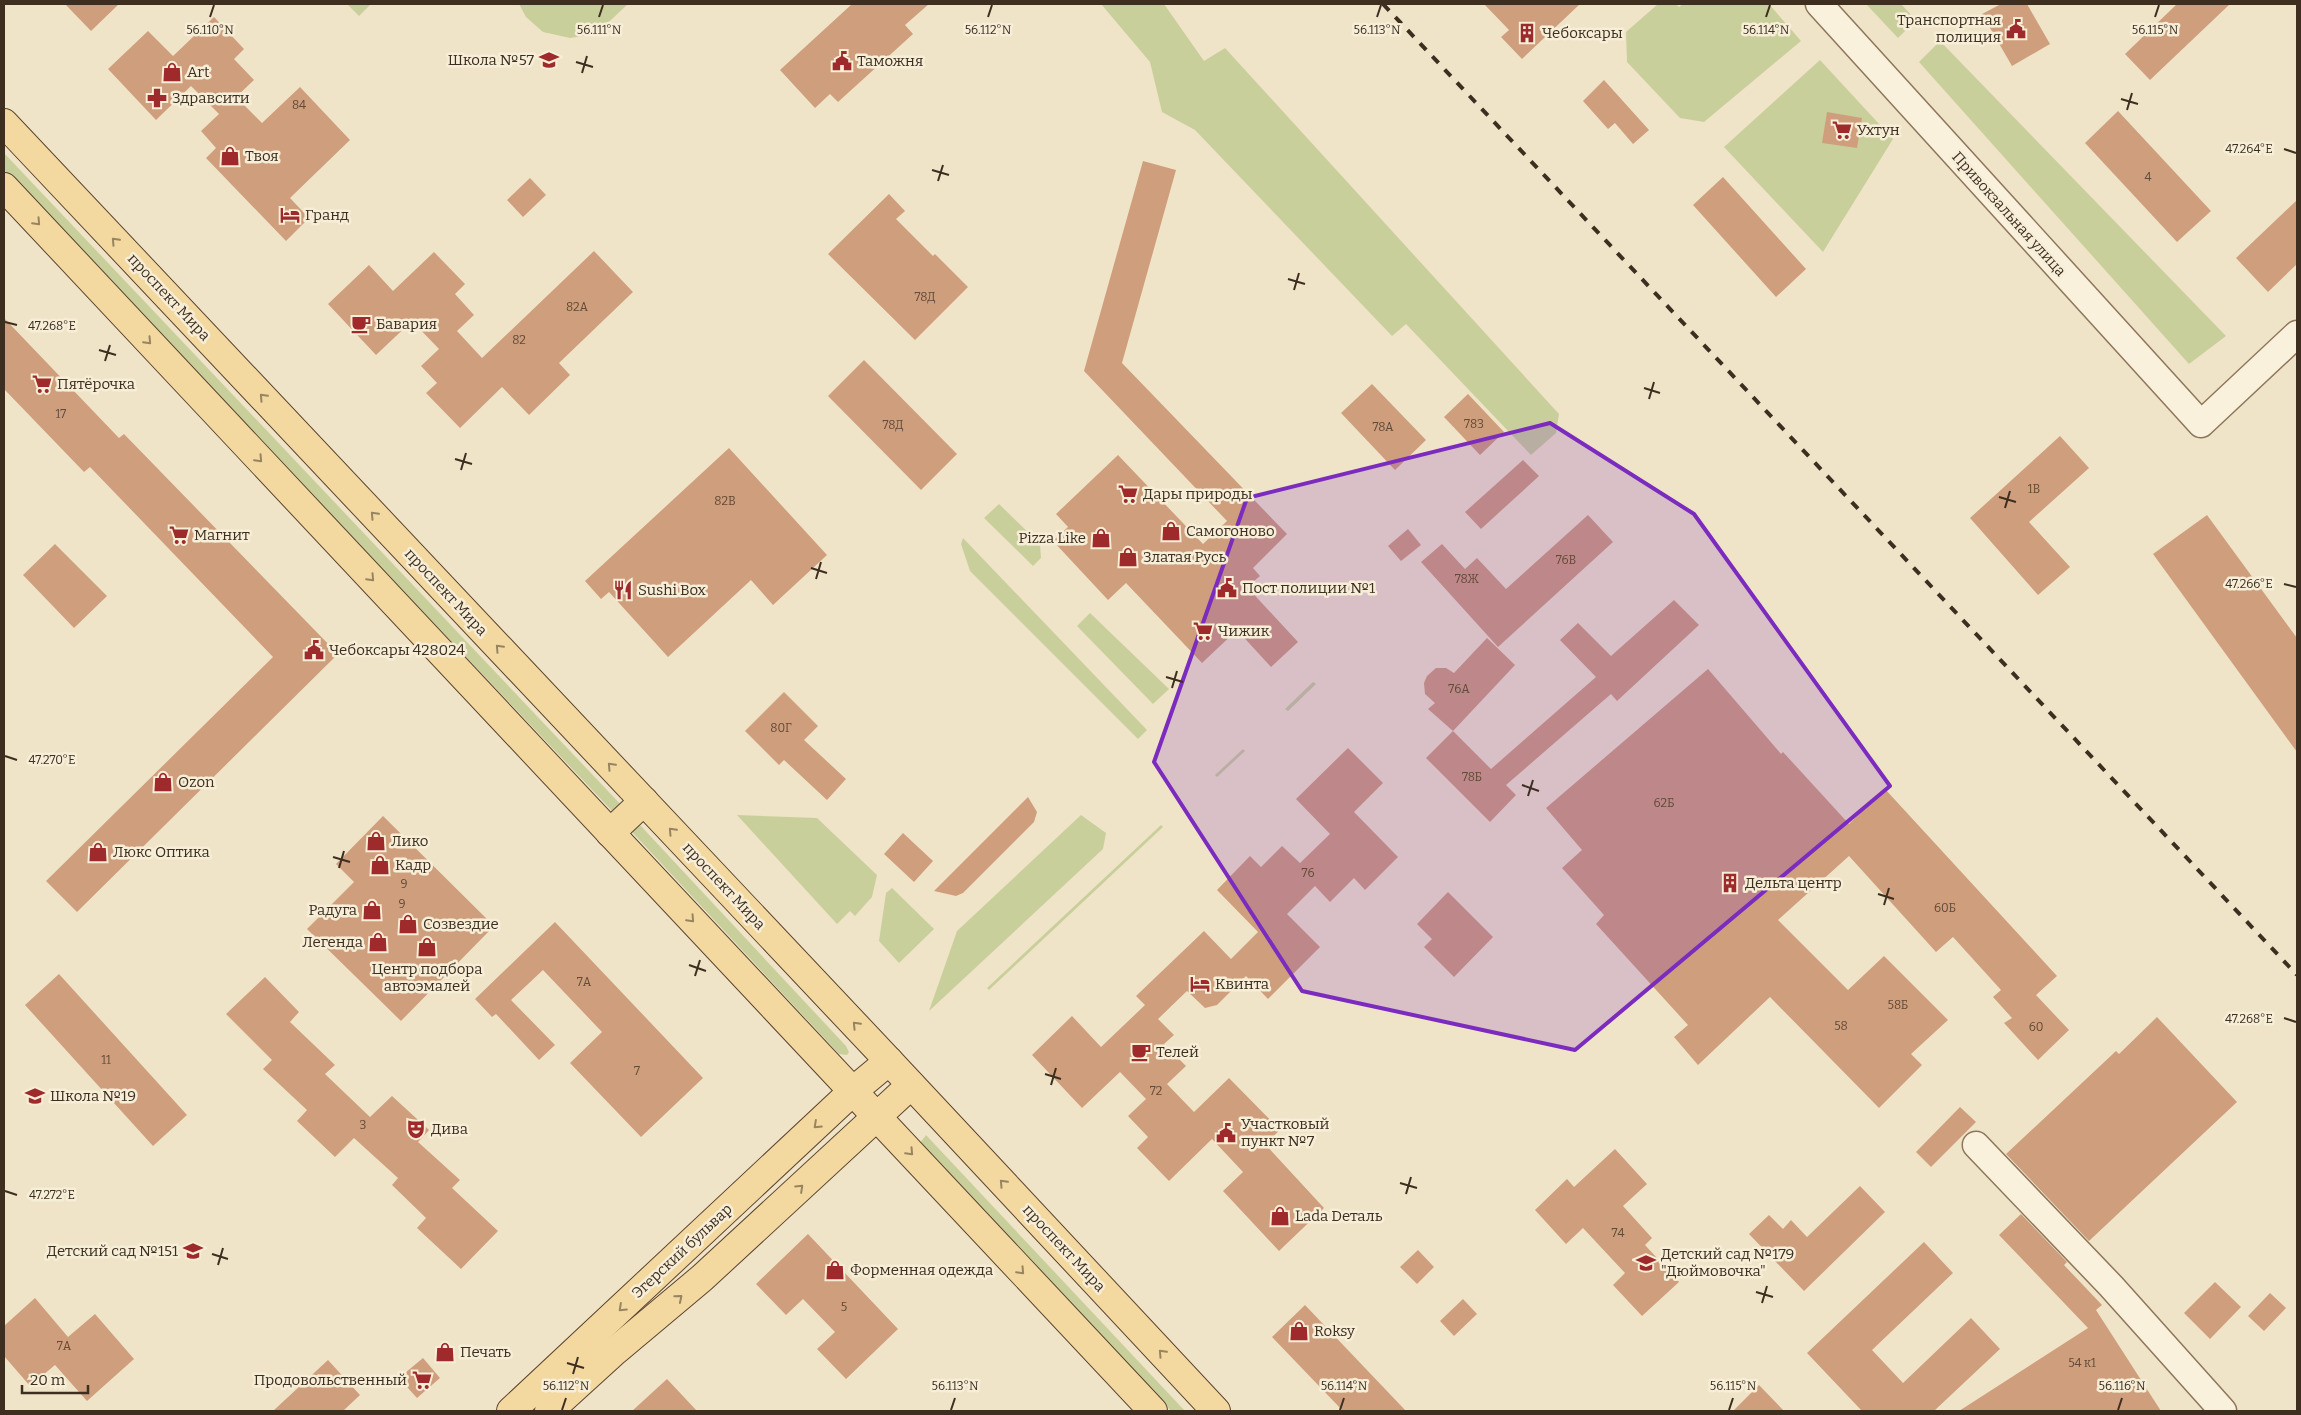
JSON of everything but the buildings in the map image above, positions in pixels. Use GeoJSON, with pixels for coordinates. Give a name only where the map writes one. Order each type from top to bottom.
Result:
{"type":"FeatureCollection","features":[{"type":"Feature","properties":{"kind":"main road","name":"проспект Мира"},"geometry":{"type":"LineString","coordinates":[[4,123],[889,1061],[1216,1411]]}},
{"type":"Feature","properties":{"kind":"main road"},"geometry":{"type":"LineString","coordinates":[[4,187],[1153,1411]]}},
{"type":"Feature","properties":{"kind":"main road"},"geometry":{"type":"LineString","coordinates":[[610,833],[644,801]]}},
{"type":"Feature","properties":{"kind":"main road","name":"Эгерский бульвар"},"geometry":{"type":"LineString","coordinates":[[513,1411],[853,1091],[889,1061]]}},
{"type":"Feature","properties":{"kind":"main road","name":"Эгерский бульвар"},"geometry":{"type":"LineString","coordinates":[[549,1411],[615,1351],[702,1278],[911,1085]]}},
{"type":"Feature","properties":{"kind":"main road"},"geometry":{"type":"LineString","coordinates":[[679,1254],[702,1278]]}},
{"type":"Feature","properties":{"kind":"street","name":"Привокзальная улица"},"geometry":{"type":"LineString","coordinates":[[1819,4],[2201,424],[2297,334]]}},
{"type":"Feature","properties":{"kind":"street"},"geometry":{"type":"LineString","coordinates":[[1976,1145],[2111,1286],[2223,1411]]}},
{"type":"Feature","properties":{"kind":"highlighted area"},"geometry":{"type":"Polygon","coordinates":[[[1550,423],[1694,514],[1890,786],[1575,1050],[1302,991],[1154,762],[1247,498],[1550,423]]]}},
{"type":"Feature","properties":{"kind":"green space"},"geometry":{"type":"Polygon","coordinates":[[[347,4],[371,4],[359,16],[347,4]]]}},
{"type":"Feature","properties":{"kind":"green space"},"geometry":{"type":"Polygon","coordinates":[[[519,4],[628,4],[596,34],[570,38],[543,32],[526,17],[519,4]]]}},
{"type":"Feature","properties":{"kind":"green space"},"geometry":{"type":"Polygon","coordinates":[[[1101,4],[1164,4],[1204,61],[1225,48],[1559,414],[1556,433],[1531,455],[1406,324],[1392,336],[1195,130],[1162,112],[1150,62],[1101,4]]]}},
{"type":"Feature","properties":{"kind":"green space"},"geometry":{"type":"Polygon","coordinates":[[[1658,4],[1676,4],[1679,7],[1683,4],[1769,4],[1801,41],[1704,122],[1680,118],[1627,62],[1626,32],[1658,4]]]}},
{"type":"Feature","properties":{"kind":"green space"},"geometry":{"type":"Polygon","coordinates":[[[1866,4],[1901,4],[1916,20],[1898,38],[1866,4]]]}},
{"type":"Feature","properties":{"kind":"green space"},"geometry":{"type":"Polygon","coordinates":[[[1940,41],[2226,336],[2189,364],[1919,62],[1940,41]]]}},
{"type":"Feature","properties":{"kind":"green space"},"geometry":{"type":"Polygon","coordinates":[[[1820,60],[1893,139],[1823,252],[1724,147],[1820,60]]]}},
{"type":"Feature","properties":{"kind":"green space"},"geometry":{"type":"Polygon","coordinates":[[[4,153],[624,808],[616,815],[4,170],[4,153]]]}},
{"type":"Feature","properties":{"kind":"green space"},"geometry":{"type":"Polygon","coordinates":[[[999,504],[1040,544],[1041,558],[1033,566],[984,518],[999,504]]]}},
{"type":"Feature","properties":{"kind":"green space"},"geometry":{"type":"Polygon","coordinates":[[[963,538],[1147,730],[1138,739],[970,571],[961,544],[963,538]]]}},
{"type":"Feature","properties":{"kind":"green space"},"geometry":{"type":"Polygon","coordinates":[[[1090,613],[1169,689],[1153,704],[1077,626],[1090,613]]]}},
{"type":"Feature","properties":{"kind":"green space"},"geometry":{"type":"Polygon","coordinates":[[[1313,682],[1316,684],[1288,711],[1285,709],[1313,682]]]}},
{"type":"Feature","properties":{"kind":"green space"},"geometry":{"type":"Polygon","coordinates":[[[1243,749],[1245,751],[1217,777],[1215,775],[1243,749]]]}},
{"type":"Feature","properties":{"kind":"green space"},"geometry":{"type":"Polygon","coordinates":[[[737,815],[817,818],[877,875],[872,897],[855,916],[850,911],[837,924],[737,815]]]}},
{"type":"Feature","properties":{"kind":"green space"},"geometry":{"type":"Polygon","coordinates":[[[1081,815],[1106,833],[1103,849],[929,1011],[957,931],[1081,815]]]}},
{"type":"Feature","properties":{"kind":"green space"},"geometry":{"type":"Polygon","coordinates":[[[640,825],[846,1046],[849,1052],[847,1055],[839,1054],[632,832],[640,825]]]}},
{"type":"Feature","properties":{"kind":"green space"},"geometry":{"type":"Polygon","coordinates":[[[1161,825],[1163,827],[989,990],[987,988],[1161,825]]]}},
{"type":"Feature","properties":{"kind":"green space"},"geometry":{"type":"Polygon","coordinates":[[[892,888],[934,929],[899,963],[879,941],[886,893],[892,888]]]}},
{"type":"Feature","properties":{"kind":"green space"},"geometry":{"type":"Polygon","coordinates":[[[926,1135],[1185,1411],[1171,1411],[920,1143],[926,1135]]]}},
{"type":"Feature","properties":{"kind":"railway"},"geometry":{"type":"LineString","coordinates":[[1383,4],[2297,975]]}},
{"type":"Feature","properties":{"kind":"place","name":"Транспортная полиция"},"geometry":{"type":"Point","coordinates":[2016,29]}},
{"type":"Feature","properties":{"kind":"place","name":"Чебоксары"},"geometry":{"type":"Point","coordinates":[1527,33]}},
{"type":"Feature","properties":{"kind":"place","name":"Школа №57"},"geometry":{"type":"Point","coordinates":[549,60]}},
{"type":"Feature","properties":{"kind":"place","name":"Таможня"},"geometry":{"type":"Point","coordinates":[842,61]}},
{"type":"Feature","properties":{"kind":"place","name":"Art"},"geometry":{"type":"Point","coordinates":[172,72]}},
{"type":"Feature","properties":{"kind":"place","name":"Здравсити"},"geometry":{"type":"Point","coordinates":[157,98]}},
{"type":"Feature","properties":{"kind":"place","name":"Ухтун"},"geometry":{"type":"Point","coordinates":[1842,130]}},
{"type":"Feature","properties":{"kind":"place","name":"Твоя"},"geometry":{"type":"Point","coordinates":[230,156]}},
{"type":"Feature","properties":{"kind":"place","name":"Гранд"},"geometry":{"type":"Point","coordinates":[290,215]}},
{"type":"Feature","properties":{"kind":"place","name":"Бавария"},"geometry":{"type":"Point","coordinates":[361,324]}},
{"type":"Feature","properties":{"kind":"place","name":"Пятёрочка"},"geometry":{"type":"Point","coordinates":[42,384]}},
{"type":"Feature","properties":{"kind":"place","name":"Дары природы"},"geometry":{"type":"Point","coordinates":[1128,494]}},
{"type":"Feature","properties":{"kind":"place","name":"Самогоново"},"geometry":{"type":"Point","coordinates":[1171,531]}},
{"type":"Feature","properties":{"kind":"place","name":"Магнит"},"geometry":{"type":"Point","coordinates":[179,535]}},
{"type":"Feature","properties":{"kind":"place","name":"Pizza Like"},"geometry":{"type":"Point","coordinates":[1101,538]}},
{"type":"Feature","properties":{"kind":"place","name":"Златая Русь"},"geometry":{"type":"Point","coordinates":[1128,557]}},
{"type":"Feature","properties":{"kind":"place","name":"Пост полиции №1"},"geometry":{"type":"Point","coordinates":[1227,588]}},
{"type":"Feature","properties":{"kind":"place","name":"Sushi Box"},"geometry":{"type":"Point","coordinates":[623,590]}},
{"type":"Feature","properties":{"kind":"place","name":"Чижик"},"geometry":{"type":"Point","coordinates":[1203,631]}},
{"type":"Feature","properties":{"kind":"place","name":"Чебоксары 428024"},"geometry":{"type":"Point","coordinates":[314,650]}},
{"type":"Feature","properties":{"kind":"place","name":"Ozon"},"geometry":{"type":"Point","coordinates":[163,782]}},
{"type":"Feature","properties":{"kind":"place","name":"Лико"},"geometry":{"type":"Point","coordinates":[376,841]}},
{"type":"Feature","properties":{"kind":"place","name":"Люкс Оптика"},"geometry":{"type":"Point","coordinates":[98,852]}},
{"type":"Feature","properties":{"kind":"place","name":"Кадр"},"geometry":{"type":"Point","coordinates":[380,865]}},
{"type":"Feature","properties":{"kind":"place","name":"Дельта центр"},"geometry":{"type":"Point","coordinates":[1730,883]}},
{"type":"Feature","properties":{"kind":"place","name":"Радуга"},"geometry":{"type":"Point","coordinates":[372,910]}},
{"type":"Feature","properties":{"kind":"place","name":"Созвездие"},"geometry":{"type":"Point","coordinates":[408,924]}},
{"type":"Feature","properties":{"kind":"place","name":"Легенда"},"geometry":{"type":"Point","coordinates":[378,942]}},
{"type":"Feature","properties":{"kind":"place","name":"Центр подбора автоэмалей"},"geometry":{"type":"Point","coordinates":[427,947]}},
{"type":"Feature","properties":{"kind":"place","name":"Квинта"},"geometry":{"type":"Point","coordinates":[1200,984]}},
{"type":"Feature","properties":{"kind":"place","name":"Телей"},"geometry":{"type":"Point","coordinates":[1141,1052]}},
{"type":"Feature","properties":{"kind":"place","name":"Школа №19"},"geometry":{"type":"Point","coordinates":[35,1096]}},
{"type":"Feature","properties":{"kind":"place","name":"Дива"},"geometry":{"type":"Point","coordinates":[416,1129]}},
{"type":"Feature","properties":{"kind":"place","name":"Участковый пункт №7"},"geometry":{"type":"Point","coordinates":[1226,1133]}},
{"type":"Feature","properties":{"kind":"place","name":"Lada Dеталь"},"geometry":{"type":"Point","coordinates":[1280,1216]}},
{"type":"Feature","properties":{"kind":"place","name":"Детский сад №151"},"geometry":{"type":"Point","coordinates":[193,1251]}},
{"type":"Feature","properties":{"kind":"place","name":"Детский сад №179 \"Дюймовочка\""},"geometry":{"type":"Point","coordinates":[1646,1263]}},
{"type":"Feature","properties":{"kind":"place","name":"Форменная одежда"},"geometry":{"type":"Point","coordinates":[835,1270]}},
{"type":"Feature","properties":{"kind":"place","name":"Roksy"},"geometry":{"type":"Point","coordinates":[1299,1331]}},
{"type":"Feature","properties":{"kind":"place","name":"Печать"},"geometry":{"type":"Point","coordinates":[445,1352]}},
{"type":"Feature","properties":{"kind":"place","name":"Продовольственный"},"geometry":{"type":"Point","coordinates":[422,1380]}}]}
